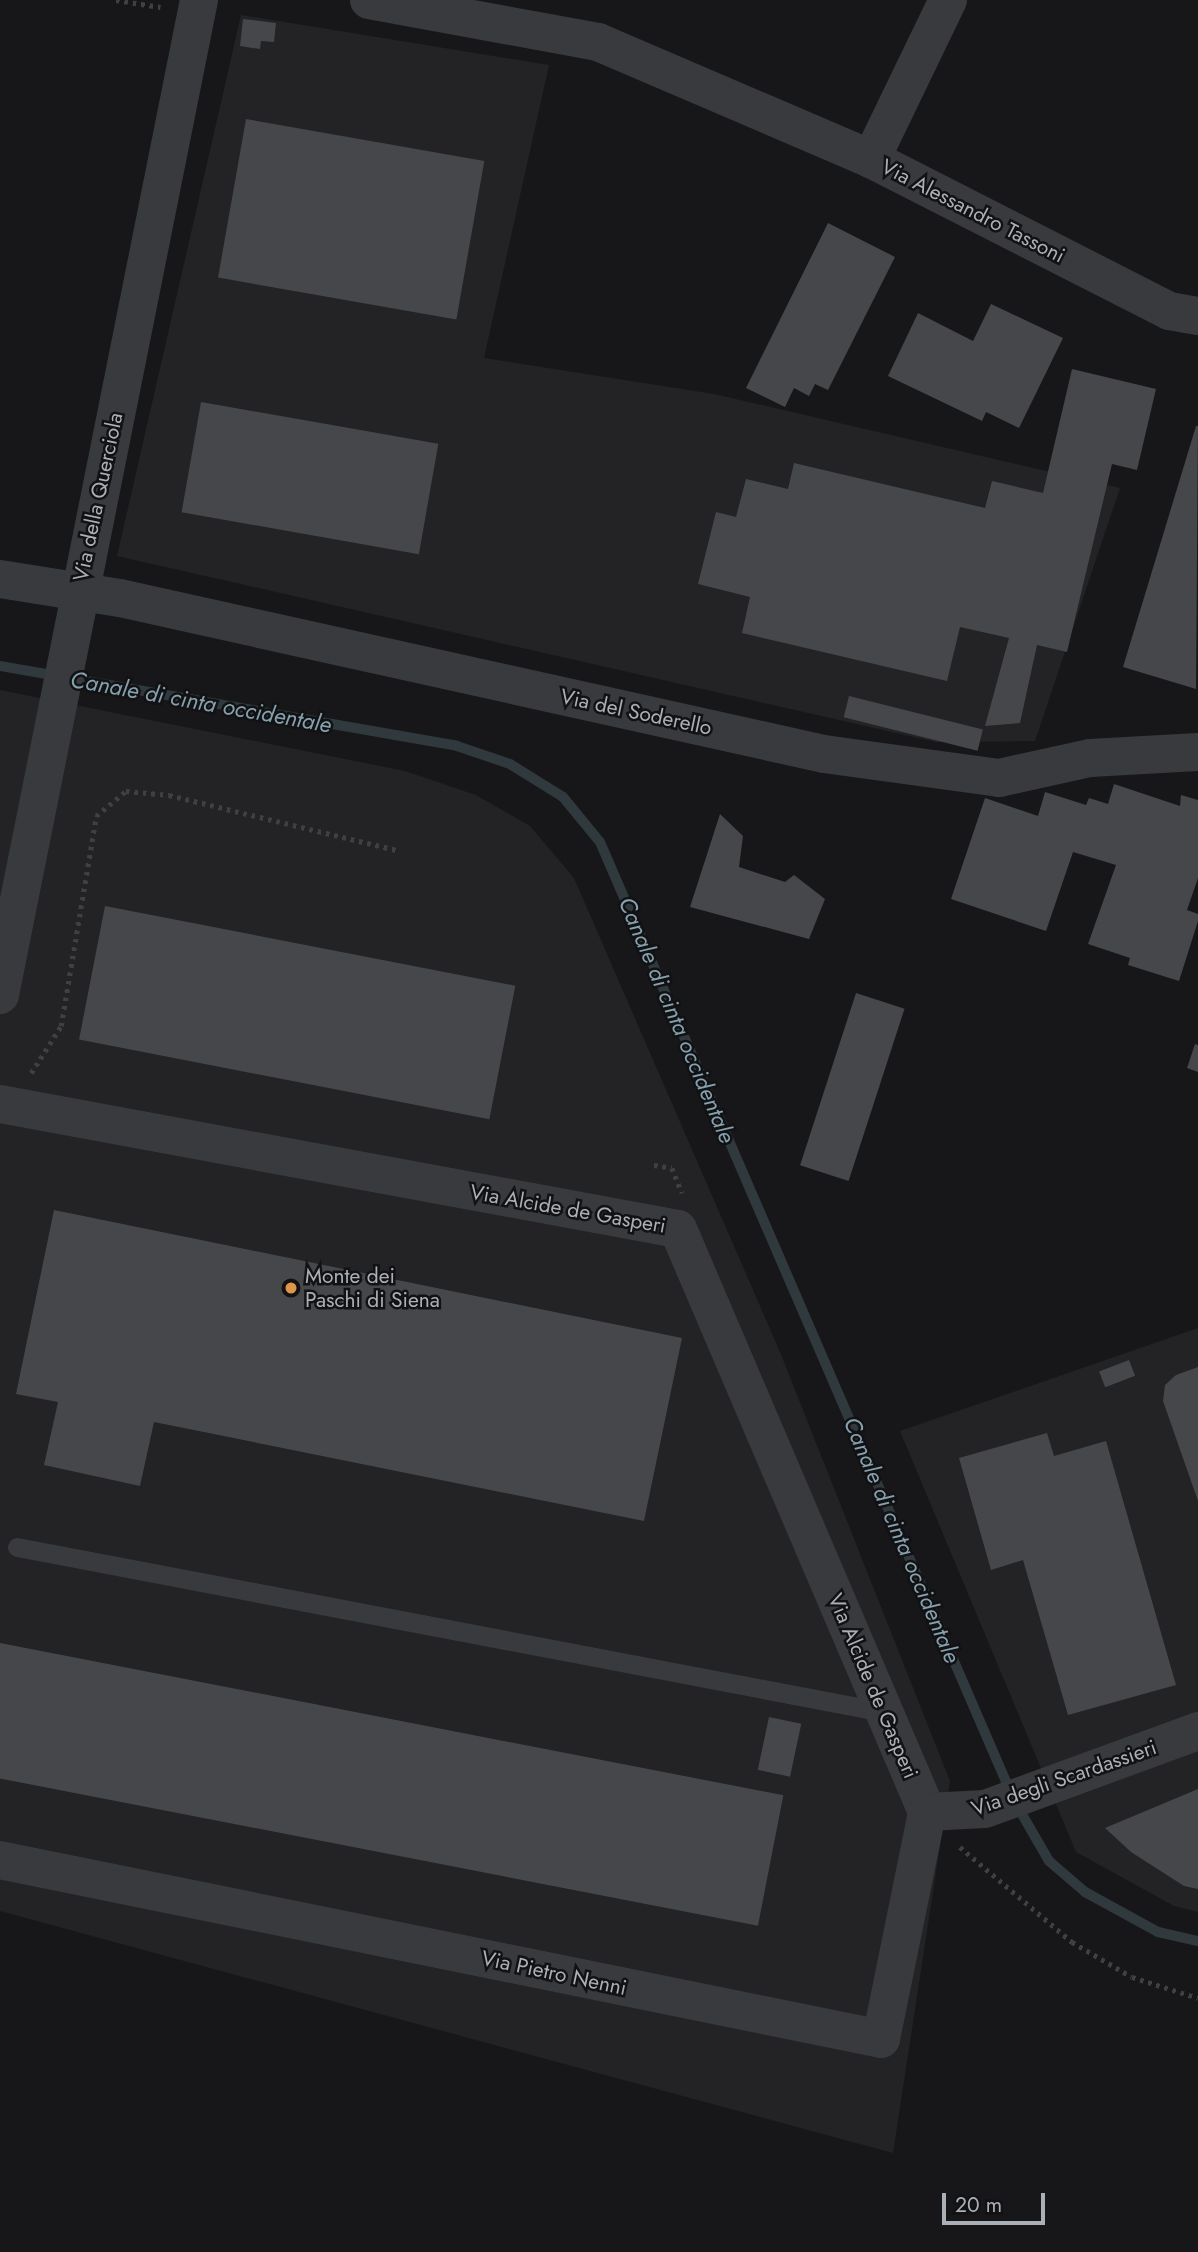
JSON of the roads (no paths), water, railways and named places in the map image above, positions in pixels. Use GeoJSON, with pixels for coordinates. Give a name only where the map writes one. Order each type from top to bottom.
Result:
{"type":"FeatureCollection","features":[{"type":"Feature","properties":{"kind":"street"},"geometry":{"type":"LineString","coordinates":[[369,0],[598,42],[871,159]]}},
{"type":"Feature","properties":{"kind":"street","name":"Via Alessandro Tassoni"},"geometry":{"type":"LineString","coordinates":[[948,0],[871,159],[1170,311],[1198,316]]}},
{"type":"Feature","properties":{"kind":"street","name":"Via della Querciola"},"geometry":{"type":"LineString","coordinates":[[0,995],[64,678],[182,4]]}},
{"type":"Feature","properties":{"kind":"street","name":"Via del Soderello"},"geometry":{"type":"LineString","coordinates":[[0,579],[79,590],[824,754],[999,778],[1090,758],[1198,752]]}},
{"type":"Feature","properties":{"kind":"street","name":"Via Alcide de Gasperi"},"geometry":{"type":"LineString","coordinates":[[10,1091],[678,1229],[927,1812]]}},
{"type":"Feature","properties":{"kind":"street","name":"Via degli Scardassieri"},"geometry":{"type":"LineString","coordinates":[[927,1812],[985,1809],[1198,1731]]}},
{"type":"Feature","properties":{"kind":"street","name":"Via Pietro Nenni"},"geometry":{"type":"LineString","coordinates":[[0,1860],[881,2039],[927,1812]]}},
{"type":"Feature","properties":{"kind":"lane"},"geometry":{"type":"LineString","coordinates":[[17,1547],[884,1712]]}},
{"type":"Feature","properties":{"kind":"waterway","name":"Canale di cinta occidentale"},"geometry":{"type":"LineString","coordinates":[[0,666],[457,746],[510,764],[563,797],[600,842],[1008,1786]]}},
{"type":"Feature","properties":{"kind":"waterway","name":"Canale di cinta occidentale"},"geometry":{"type":"LineString","coordinates":[[1023,1816],[1049,1861],[1085,1892],[1158,1932],[1198,1941]]}},
{"type":"Feature","properties":{"kind":"place","name":"Monte dei Paschi di Siena"},"geometry":{"type":"Point","coordinates":[291,1288]}}]}
